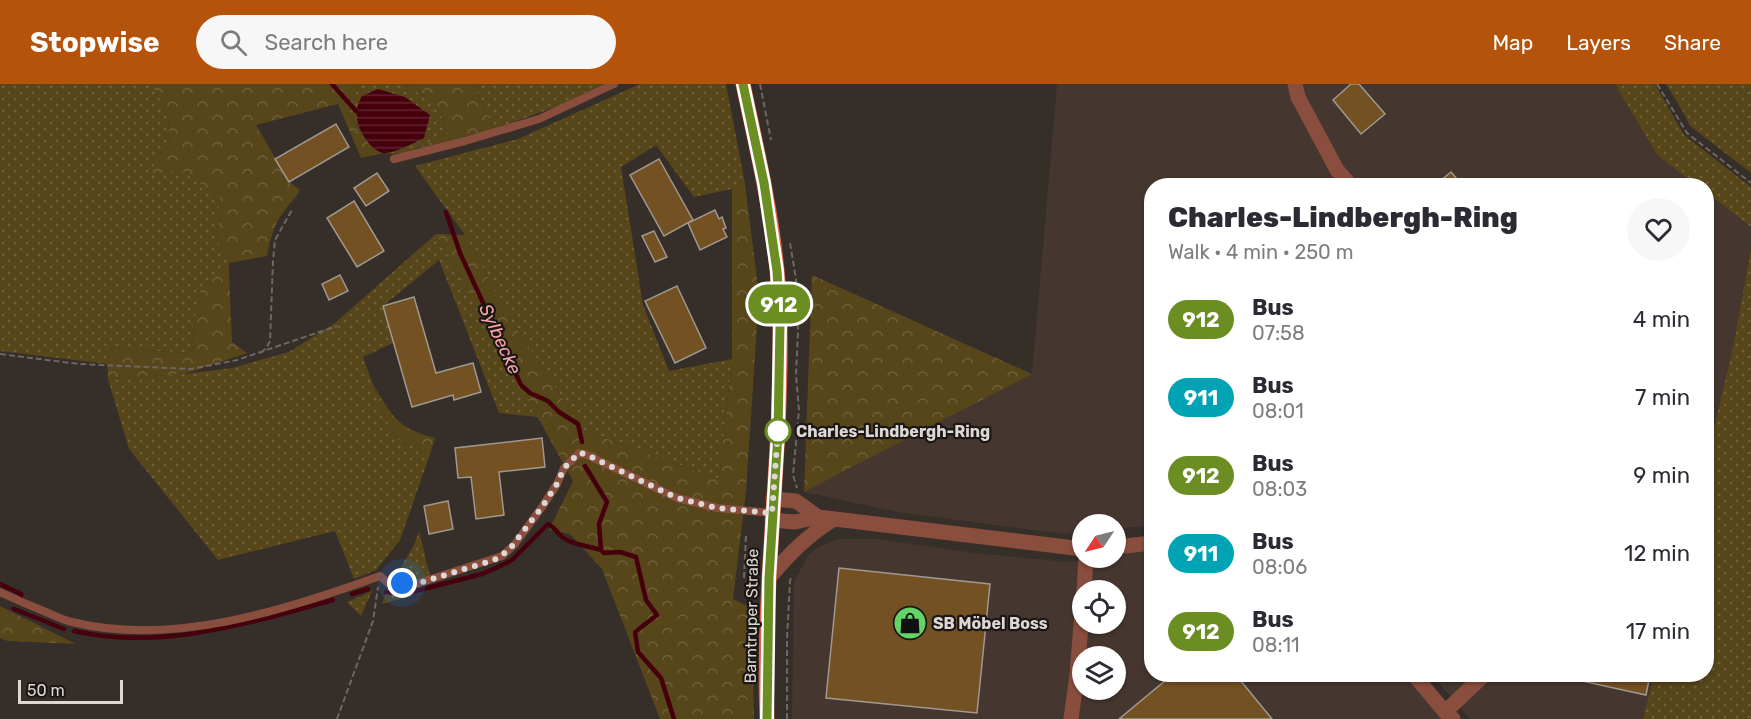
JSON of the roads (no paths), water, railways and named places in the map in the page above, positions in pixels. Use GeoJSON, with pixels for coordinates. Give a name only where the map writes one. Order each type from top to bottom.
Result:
{"type":"FeatureCollection","features":[{"type":"Feature","properties":{"kind":"main road","name":"Barntruper Straße"},"geometry":{"type":"LineString","coordinates":[[743,84],[764,183],[777,271],[780,325],[769,578],[767,719]]}},
{"type":"Feature","properties":{"kind":"street"},"geometry":{"type":"LineString","coordinates":[[1295,84],[1298,97],[1337,170],[1344,178]]}},
{"type":"Feature","properties":{"kind":"street"},"geometry":{"type":"LineString","coordinates":[[772,511],[796,501],[818,517]]}},
{"type":"Feature","properties":{"kind":"street"},"geometry":{"type":"LineString","coordinates":[[772,511],[795,522],[818,517],[1072,548]]}},
{"type":"Feature","properties":{"kind":"street"},"geometry":{"type":"LineString","coordinates":[[769,578],[797,546],[834,519]]}},
{"type":"Feature","properties":{"kind":"street"},"geometry":{"type":"LineString","coordinates":[[1126,546],[1144,544]]}},
{"type":"Feature","properties":{"kind":"street"},"geometry":{"type":"LineString","coordinates":[[1071,719],[1080,634]]}},
{"type":"Feature","properties":{"kind":"street"},"geometry":{"type":"LineString","coordinates":[[1420,682],[1449,716],[1478,682]]}},
{"type":"Feature","properties":{"kind":"lane"},"geometry":{"type":"LineString","coordinates":[[398,158],[539,119],[614,84]]}},
{"type":"Feature","properties":{"kind":"lane"},"geometry":{"type":"LineString","coordinates":[[0,592],[69,622],[137,630],[187,627],[258,615],[313,600],[380,576],[388,583],[416,584],[502,556],[515,544],[557,484],[564,468],[579,453],[677,498],[717,508],[772,511]]}},
{"type":"Feature","properties":{"kind":"waterway","name":"Sylbecke"},"geometry":{"type":"LineString","coordinates":[[332,84],[356,111]]}},
{"type":"Feature","properties":{"kind":"waterway","name":"Sylbecke"},"geometry":{"type":"LineString","coordinates":[[446,212],[460,253],[521,385],[530,393],[548,401],[559,412],[578,424],[582,442]]}},
{"type":"Feature","properties":{"kind":"waterway","name":"Sylbecke"},"geometry":{"type":"LineString","coordinates":[[585,466],[607,502],[599,524],[601,550],[604,553],[620,552],[636,557],[646,600],[657,615],[635,632],[638,652],[661,678],[674,719]]}},
{"type":"Feature","properties":{"kind":"waterway"},"geometry":{"type":"LineString","coordinates":[[386,592],[404,594],[482,574],[512,560],[548,524],[566,540],[601,550]]}},
{"type":"Feature","properties":{"kind":"waterway"},"geometry":{"type":"LineString","coordinates":[[0,584],[21,596]]}},
{"type":"Feature","properties":{"kind":"waterway"},"geometry":{"type":"LineString","coordinates":[[352,594],[368,589]]}},
{"type":"Feature","properties":{"kind":"waterway"},"geometry":{"type":"LineString","coordinates":[[74,631],[139,638],[172,636],[237,625],[333,600]]}},
{"type":"Feature","properties":{"kind":"waterway"},"geometry":{"type":"LineString","coordinates":[[14,609],[64,629]]}},
{"type":"Feature","properties":{"kind":"place","name":"Charles-Lindbergh-Ring"},"geometry":{"type":"Point","coordinates":[778,431]}},
{"type":"Feature","properties":{"kind":"place","name":"SB Möbel Boss"},"geometry":{"type":"Point","coordinates":[910,623]}}]}
